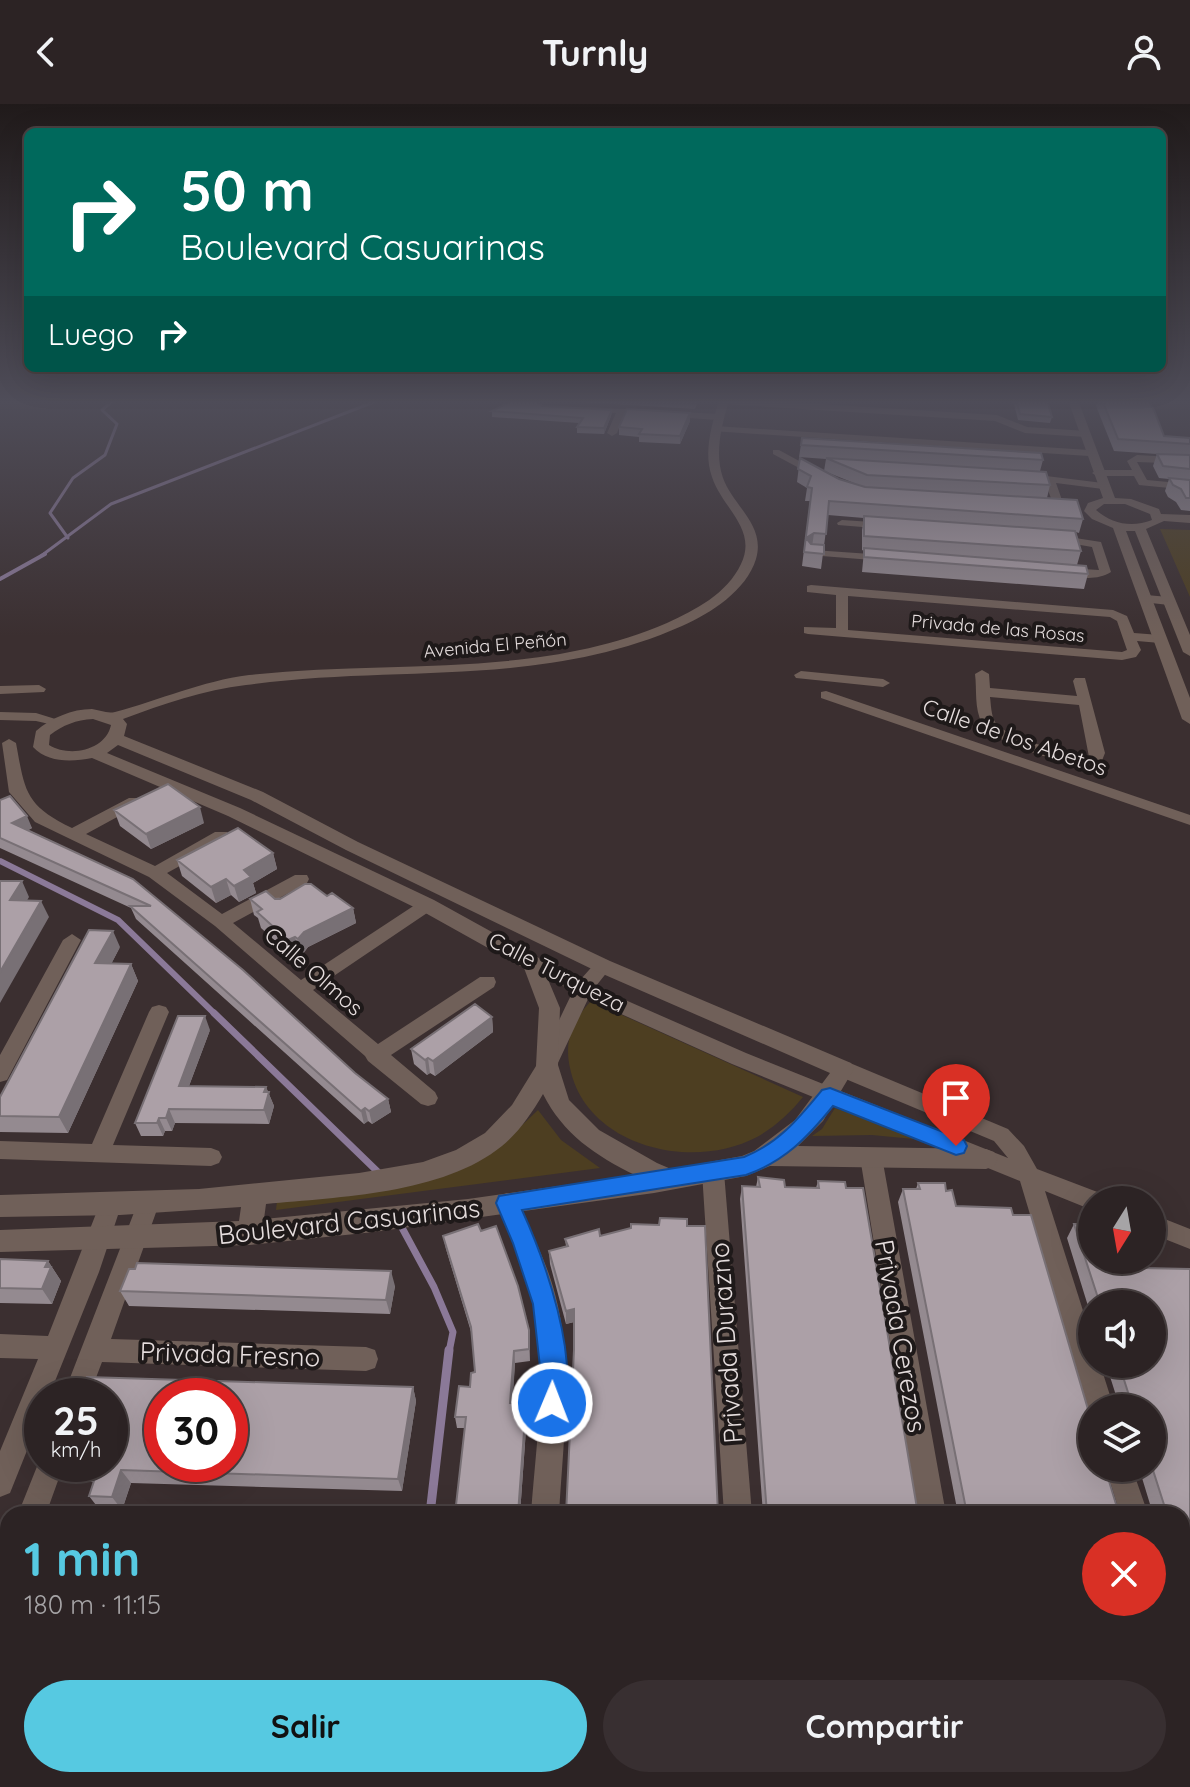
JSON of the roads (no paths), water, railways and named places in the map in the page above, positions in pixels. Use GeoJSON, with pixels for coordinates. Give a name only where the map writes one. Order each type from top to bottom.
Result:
{"type":"FeatureCollection","features":[{"type":"Feature","properties":{"kind":"street","name":"Avenida El Peñón"},"geometry":{"type":"LineString","coordinates":[[113,718],[173,695],[233,682],[294,675],[539,662],[595,653],[672,627],[705,609],[730,589],[744,571],[751,554],[751,536],[743,516],[725,495],[718,479]]}},
{"type":"Feature","properties":{"kind":"street"},"geometry":{"type":"LineString","coordinates":[[825,479],[831,482]]}},
{"type":"Feature","properties":{"kind":"street"},"geometry":{"type":"LineString","coordinates":[[1042,479],[1076,481],[1078,479]]}},
{"type":"Feature","properties":{"kind":"street"},"geometry":{"type":"LineString","coordinates":[[1031,505],[1058,503],[1049,479]]}},
{"type":"Feature","properties":{"kind":"street"},"geometry":{"type":"LineString","coordinates":[[1101,479],[1110,500]]}},
{"type":"Feature","properties":{"kind":"street"},"geometry":{"type":"LineString","coordinates":[[1127,479],[1127,501]]}},
{"type":"Feature","properties":{"kind":"street"},"geometry":{"type":"LineString","coordinates":[[1134,479],[1148,485],[1190,487]]}},
{"type":"Feature","properties":{"kind":"street"},"geometry":{"type":"LineString","coordinates":[[1159,517],[1154,524],[1118,526],[1096,518],[1090,511],[1092,505],[1110,500],[1127,501],[1148,508],[1159,517],[1190,519]]}},
{"type":"Feature","properties":{"kind":"street"},"geometry":{"type":"LineString","coordinates":[[1118,526],[1190,719]]}},
{"type":"Feature","properties":{"kind":"street"},"geometry":{"type":"LineString","coordinates":[[813,553],[842,533],[903,527]]}},
{"type":"Feature","properties":{"kind":"street"},"geometry":{"type":"LineString","coordinates":[[1139,527],[1189,646]]}},
{"type":"Feature","properties":{"kind":"street"},"geometry":{"type":"LineString","coordinates":[[842,533],[905,560]]}},
{"type":"Feature","properties":{"kind":"street"},"geometry":{"type":"LineString","coordinates":[[1042,537],[1094,542],[1105,572],[1048,571]]}},
{"type":"Feature","properties":{"kind":"street"},"geometry":{"type":"LineString","coordinates":[[1102,558],[1131,560]]}},
{"type":"Feature","properties":{"kind":"street","name":"Privada de las Rosas"},"geometry":{"type":"LineString","coordinates":[[808,630],[1122,656],[1134,650],[1123,619],[1113,614],[811,589]]}},
{"type":"Feature","properties":{"kind":"street"},"geometry":{"type":"LineString","coordinates":[[842,592],[842,633]]}},
{"type":"Feature","properties":{"kind":"street"},"geometry":{"type":"LineString","coordinates":[[1146,599],[1169,601]]}},
{"type":"Feature","properties":{"kind":"street"},"geometry":{"type":"LineString","coordinates":[[1129,636],[1160,639]]}},
{"type":"Feature","properties":{"kind":"street"},"geometry":{"type":"LineString","coordinates":[[879,714],[884,666]]}},
{"type":"Feature","properties":{"kind":"street"},"geometry":{"type":"LineString","coordinates":[[982,674],[987,720],[992,729],[1080,761],[1096,760],[1098,753],[1080,681]]}},
{"type":"Feature","properties":{"kind":"street"},"geometry":{"type":"LineString","coordinates":[[801,675],[883,683]]}},
{"type":"Feature","properties":{"kind":"street"},"geometry":{"type":"LineString","coordinates":[[0,690],[39,689]]}},
{"type":"Feature","properties":{"kind":"street"},"geometry":{"type":"LineString","coordinates":[[985,692],[1084,701]]}},
{"type":"Feature","properties":{"kind":"street","name":"Calle de los Abetos"},"geometry":{"type":"LineString","coordinates":[[826,695],[1190,820]]}},
{"type":"Feature","properties":{"kind":"street"},"geometry":{"type":"LineString","coordinates":[[87,714],[113,718],[120,728],[116,738],[92,752],[60,756],[43,750],[39,741],[42,734],[58,722],[87,714]]}},
{"type":"Feature","properties":{"kind":"street"},"geometry":{"type":"LineString","coordinates":[[0,716],[36,717],[58,722]]}},
{"type":"Feature","properties":{"kind":"street","name":"Calle Turqueza"},"geometry":{"type":"LineString","coordinates":[[116,738],[257,796],[352,846],[603,966],[1001,1135],[1016,1152],[1029,1175]]}},
{"type":"Feature","properties":{"kind":"street","name":"Calle Olmos"},"geometry":{"type":"LineString","coordinates":[[9,743],[17,792],[26,806],[41,819],[155,873],[221,922],[428,1098]]}},
{"type":"Feature","properties":{"kind":"street"},"geometry":{"type":"LineString","coordinates":[[1022,764],[1039,748]]}},
{"type":"Feature","properties":{"kind":"street","name":"Calle Turqueza"},"geometry":{"type":"LineString","coordinates":[[92,752],[234,812],[427,905],[583,989],[830,1096],[1078,1194]]}},
{"type":"Feature","properties":{"kind":"street"},"geometry":{"type":"LineString","coordinates":[[71,835],[137,800]]}},
{"type":"Feature","properties":{"kind":"street"},"geometry":{"type":"LineString","coordinates":[[155,873],[221,836]]}},
{"type":"Feature","properties":{"kind":"street","name":"Calle Olmos"},"geometry":{"type":"LineString","coordinates":[[221,922],[301,879]]}},
{"type":"Feature","properties":{"kind":"street"},"geometry":{"type":"LineString","coordinates":[[299,990],[427,905]]}},
{"type":"Feature","properties":{"kind":"street"},"geometry":{"type":"LineString","coordinates":[[0,1074],[72,940]]}},
{"type":"Feature","properties":{"kind":"street"},"geometry":{"type":"LineString","coordinates":[[532,963],[550,1015],[547,1067],[564,1109],[588,1136],[620,1157],[668,1179]]}},
{"type":"Feature","properties":{"kind":"street","name":"Boulevard Casuarinas"},"geometry":{"type":"LineString","coordinates":[[0,1206],[110,1206],[255,1196],[396,1177],[446,1165],[498,1136],[527,1103],[583,989],[603,966]]}},
{"type":"Feature","properties":{"kind":"street"},"geometry":{"type":"LineString","coordinates":[[375,1056],[487,982]]}},
{"type":"Feature","properties":{"kind":"street"},"geometry":{"type":"LineString","coordinates":[[99,1153],[159,1012]]}},
{"type":"Feature","properties":{"kind":"street","name":"Boulevard Casuarinas"},"geometry":{"type":"LineString","coordinates":[[0,1241],[137,1240],[250,1234],[507,1203],[746,1166],[771,1156],[797,1136],[830,1096],[843,1069]]}},
{"type":"Feature","properties":{"kind":"street"},"geometry":{"type":"LineString","coordinates":[[0,1150],[211,1157]]}},
{"type":"Feature","properties":{"kind":"street"},"geometry":{"type":"LineString","coordinates":[[771,1156],[986,1159]]}},
{"type":"Feature","properties":{"kind":"street","name":"Privada Cerezos"},"geometry":{"type":"LineString","coordinates":[[871,1157],[931,1506]]}},
{"type":"Feature","properties":{"kind":"street","name":"Privada Durazno"},"geometry":{"type":"LineString","coordinates":[[713,1172],[737,1506]]}},
{"type":"Feature","properties":{"kind":"street"},"geometry":{"type":"LineString","coordinates":[[1029,1175],[1097,1394]]}},
{"type":"Feature","properties":{"kind":"street"},"geometry":{"type":"LineString","coordinates":[[250,1234],[255,1196]]}},
{"type":"Feature","properties":{"kind":"street"},"geometry":{"type":"LineString","coordinates":[[507,1203],[525,1243],[545,1304],[554,1376],[546,1506]]}},
{"type":"Feature","properties":{"kind":"street"},"geometry":{"type":"LineString","coordinates":[[83,1378],[148,1204]]}},
{"type":"Feature","properties":{"kind":"street"},"geometry":{"type":"LineString","coordinates":[[0,1483],[110,1206]]}},
{"type":"Feature","properties":{"kind":"street"},"geometry":{"type":"LineString","coordinates":[[1166,1230],[1190,1239]]}},
{"type":"Feature","properties":{"kind":"street"},"geometry":{"type":"LineString","coordinates":[[0,1346],[55,1348]]}},
{"type":"Feature","properties":{"kind":"street","name":"Privada Fresno"},"geometry":{"type":"LineString","coordinates":[[94,1350],[366,1359]]}},
{"type":"Feature","properties":{"kind":"street"},"geometry":{"type":"LineString","coordinates":[[35,1506],[44,1482]]}},
{"type":"Feature","properties":{"kind":"street"},"geometry":{"type":"LineString","coordinates":[[1124,1482],[1131,1506]]}},
{"type":"Feature","properties":{"kind":"waterway"},"geometry":{"type":"LineString","coordinates":[[67,537],[50,513],[73,479]]}},
{"type":"Feature","properties":{"kind":"waterway"},"geometry":{"type":"LineString","coordinates":[[67,537],[111,504],[177,479]]}},
{"type":"Feature","properties":{"kind":"waterway"},"geometry":{"type":"LineString","coordinates":[[41,556],[67,537]]}},
{"type":"Feature","properties":{"kind":"waterway"},"geometry":{"type":"LineString","coordinates":[[0,579],[45,554]]}},
{"type":"Feature","properties":{"kind":"waterway"},"geometry":{"type":"LineString","coordinates":[[0,861],[118,920],[216,1015]]}},
{"type":"Feature","properties":{"kind":"waterway"},"geometry":{"type":"LineString","coordinates":[[214,1013],[380,1174]]}},
{"type":"Feature","properties":{"kind":"waterway"},"geometry":{"type":"LineString","coordinates":[[400,1224],[434,1287],[453,1332],[449,1352]]}},
{"type":"Feature","properties":{"kind":"waterway"},"geometry":{"type":"LineString","coordinates":[[431,1506],[449,1350]]}}]}
